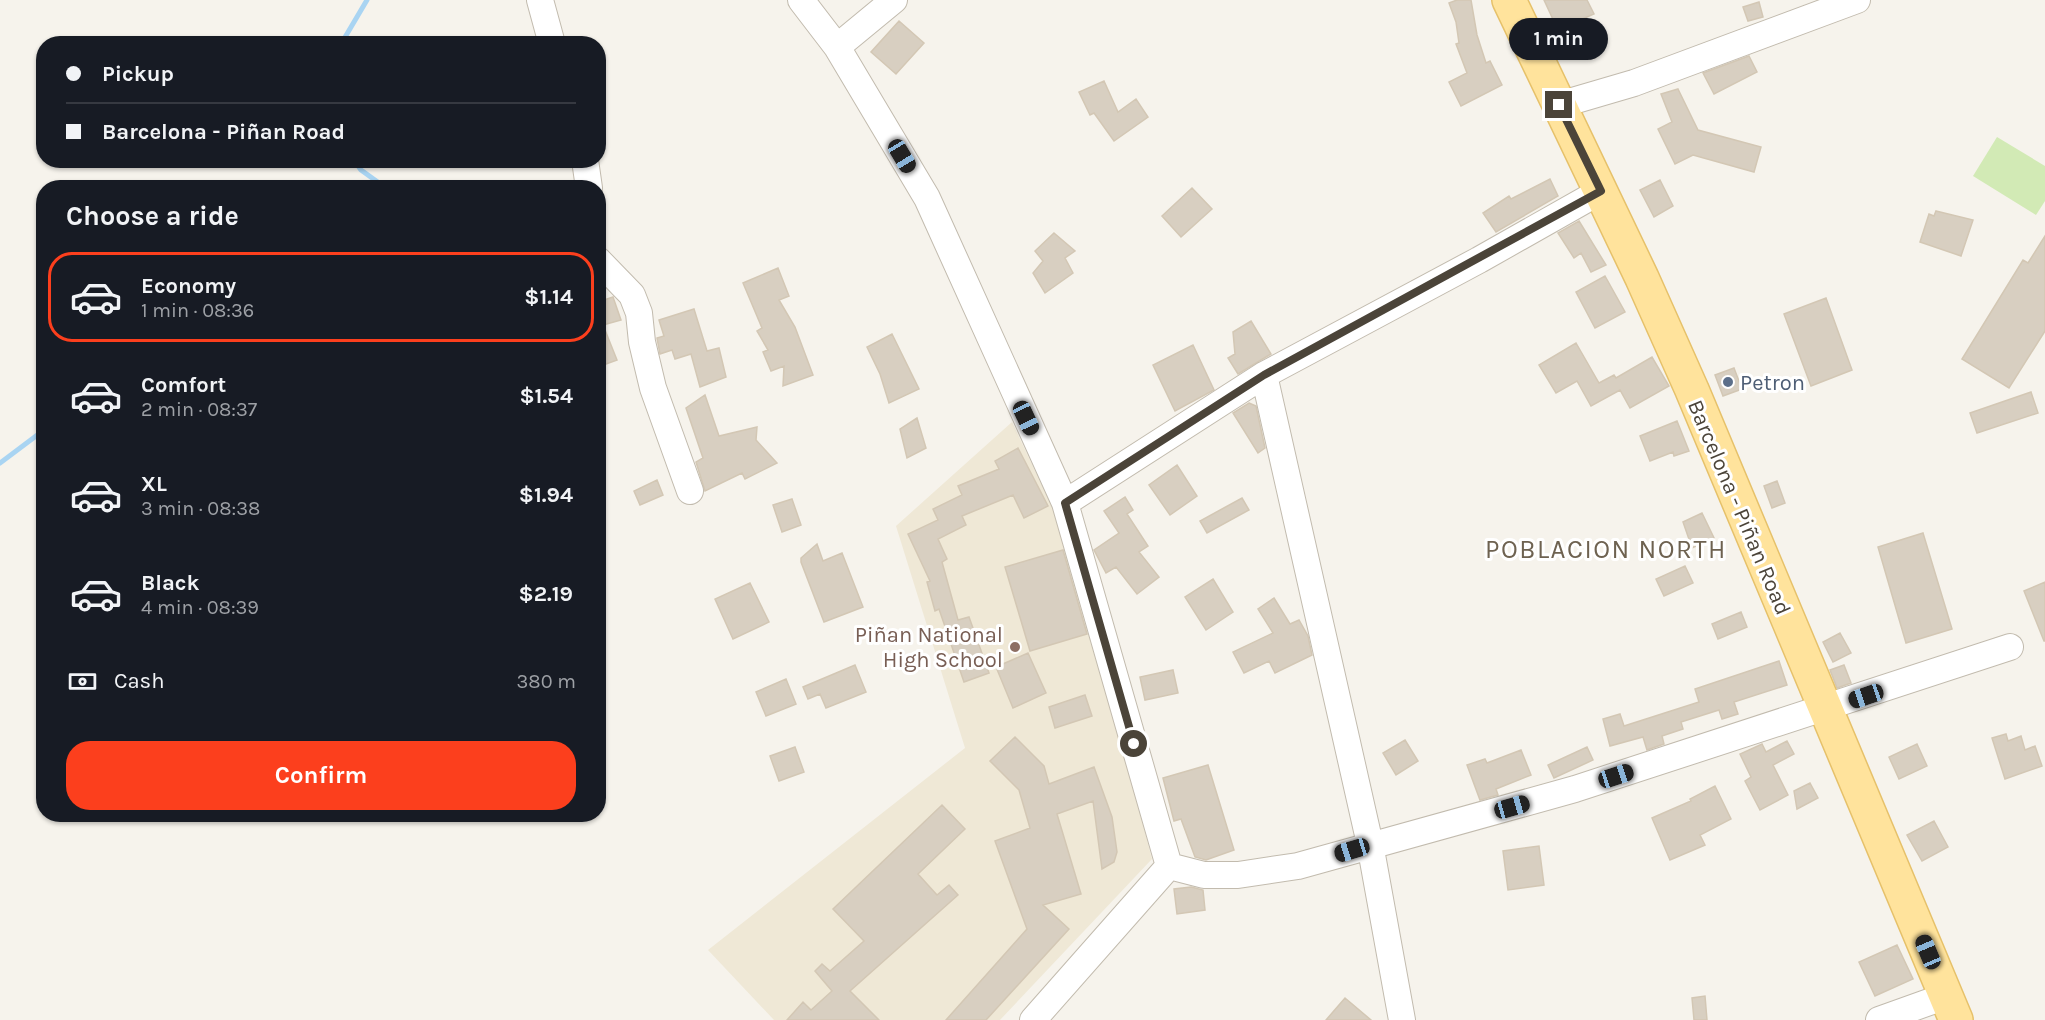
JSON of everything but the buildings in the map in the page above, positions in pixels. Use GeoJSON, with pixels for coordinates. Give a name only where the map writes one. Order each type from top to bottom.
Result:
{"type":"FeatureCollection","features":[{"type":"Feature","properties":{"kind":"main road","name":"Barcelona - Piñan Road"},"geometry":{"type":"LineString","coordinates":[[1509,0],[1601,191],[1692,390],[1951,1008]]}},
{"type":"Feature","properties":{"kind":"street"},"geometry":{"type":"LineString","coordinates":[[540,0],[550,36]]}},
{"type":"Feature","properties":{"kind":"street"},"geometry":{"type":"LineString","coordinates":[[801,0],[837,47],[931,207],[1065,503],[1169,866]]}},
{"type":"Feature","properties":{"kind":"street"},"geometry":{"type":"LineString","coordinates":[[837,47],[894,0]]}},
{"type":"Feature","properties":{"kind":"street"},"geometry":{"type":"LineString","coordinates":[[1559,105],[1634,83],[1857,0]]}},
{"type":"Feature","properties":{"kind":"street"},"geometry":{"type":"LineString","coordinates":[[1065,503],[1264,375],[1601,191]]}},
{"type":"Feature","properties":{"kind":"street"},"geometry":{"type":"LineString","coordinates":[[606,268],[632,294],[639,313],[642,342],[653,388],[690,491]]}},
{"type":"Feature","properties":{"kind":"street"},"geometry":{"type":"LineString","coordinates":[[1264,375],[1370,844],[1402,1020]]}},
{"type":"Feature","properties":{"kind":"street"},"geometry":{"type":"LineString","coordinates":[[1169,866],[1204,875],[1238,875],[1298,866],[1370,844],[1575,789],[1826,710],[2010,647]]}},
{"type":"Feature","properties":{"kind":"street"},"geometry":{"type":"LineString","coordinates":[[1033,1020],[1169,866]]}},
{"type":"Feature","properties":{"kind":"street"},"geometry":{"type":"LineString","coordinates":[[1879,1020],[1951,1008]]}},
{"type":"Feature","properties":{"kind":"shaded area","name":"Piñan National High School"},"geometry":{"type":"Polygon","coordinates":[[[1012,422],[1071,547],[1152,859],[1000,1020],[774,1020],[708,950],[965,748],[896,526],[1012,422]]]}},
{"type":"Feature","properties":{"kind":"green space"},"geometry":{"type":"Polygon","coordinates":[[[1997,137],[2045,166],[2045,201],[2036,215],[1973,176],[1997,137]]]}},
{"type":"Feature","properties":{"kind":"waterway"},"geometry":{"type":"LineString","coordinates":[[346,36],[367,0]]}},
{"type":"Feature","properties":{"kind":"waterway"},"geometry":{"type":"LineString","coordinates":[[360,168],[375,180]]}},
{"type":"Feature","properties":{"kind":"waterway"},"geometry":{"type":"LineString","coordinates":[[0,463],[36,436]]}},
{"type":"Feature","properties":{"kind":"place","name":"Petron"},"geometry":{"type":"Point","coordinates":[1728,382]}},
{"type":"Feature","properties":{"kind":"place","name":"Piñan National High School"},"geometry":{"type":"Point","coordinates":[1015,647]}},
{"type":"Feature","properties":{"kind":"district","name":"POBLACION NORTH"},"geometry":{"type":"Point","coordinates":[1606,549]}},
{"type":"Feature","properties":{"kind":"route"},"geometry":{"type":"LineString","coordinates":[[1134,744],[1065,503],[1264,375],[1479,260],[1601,191],[1559,105]]}}]}
